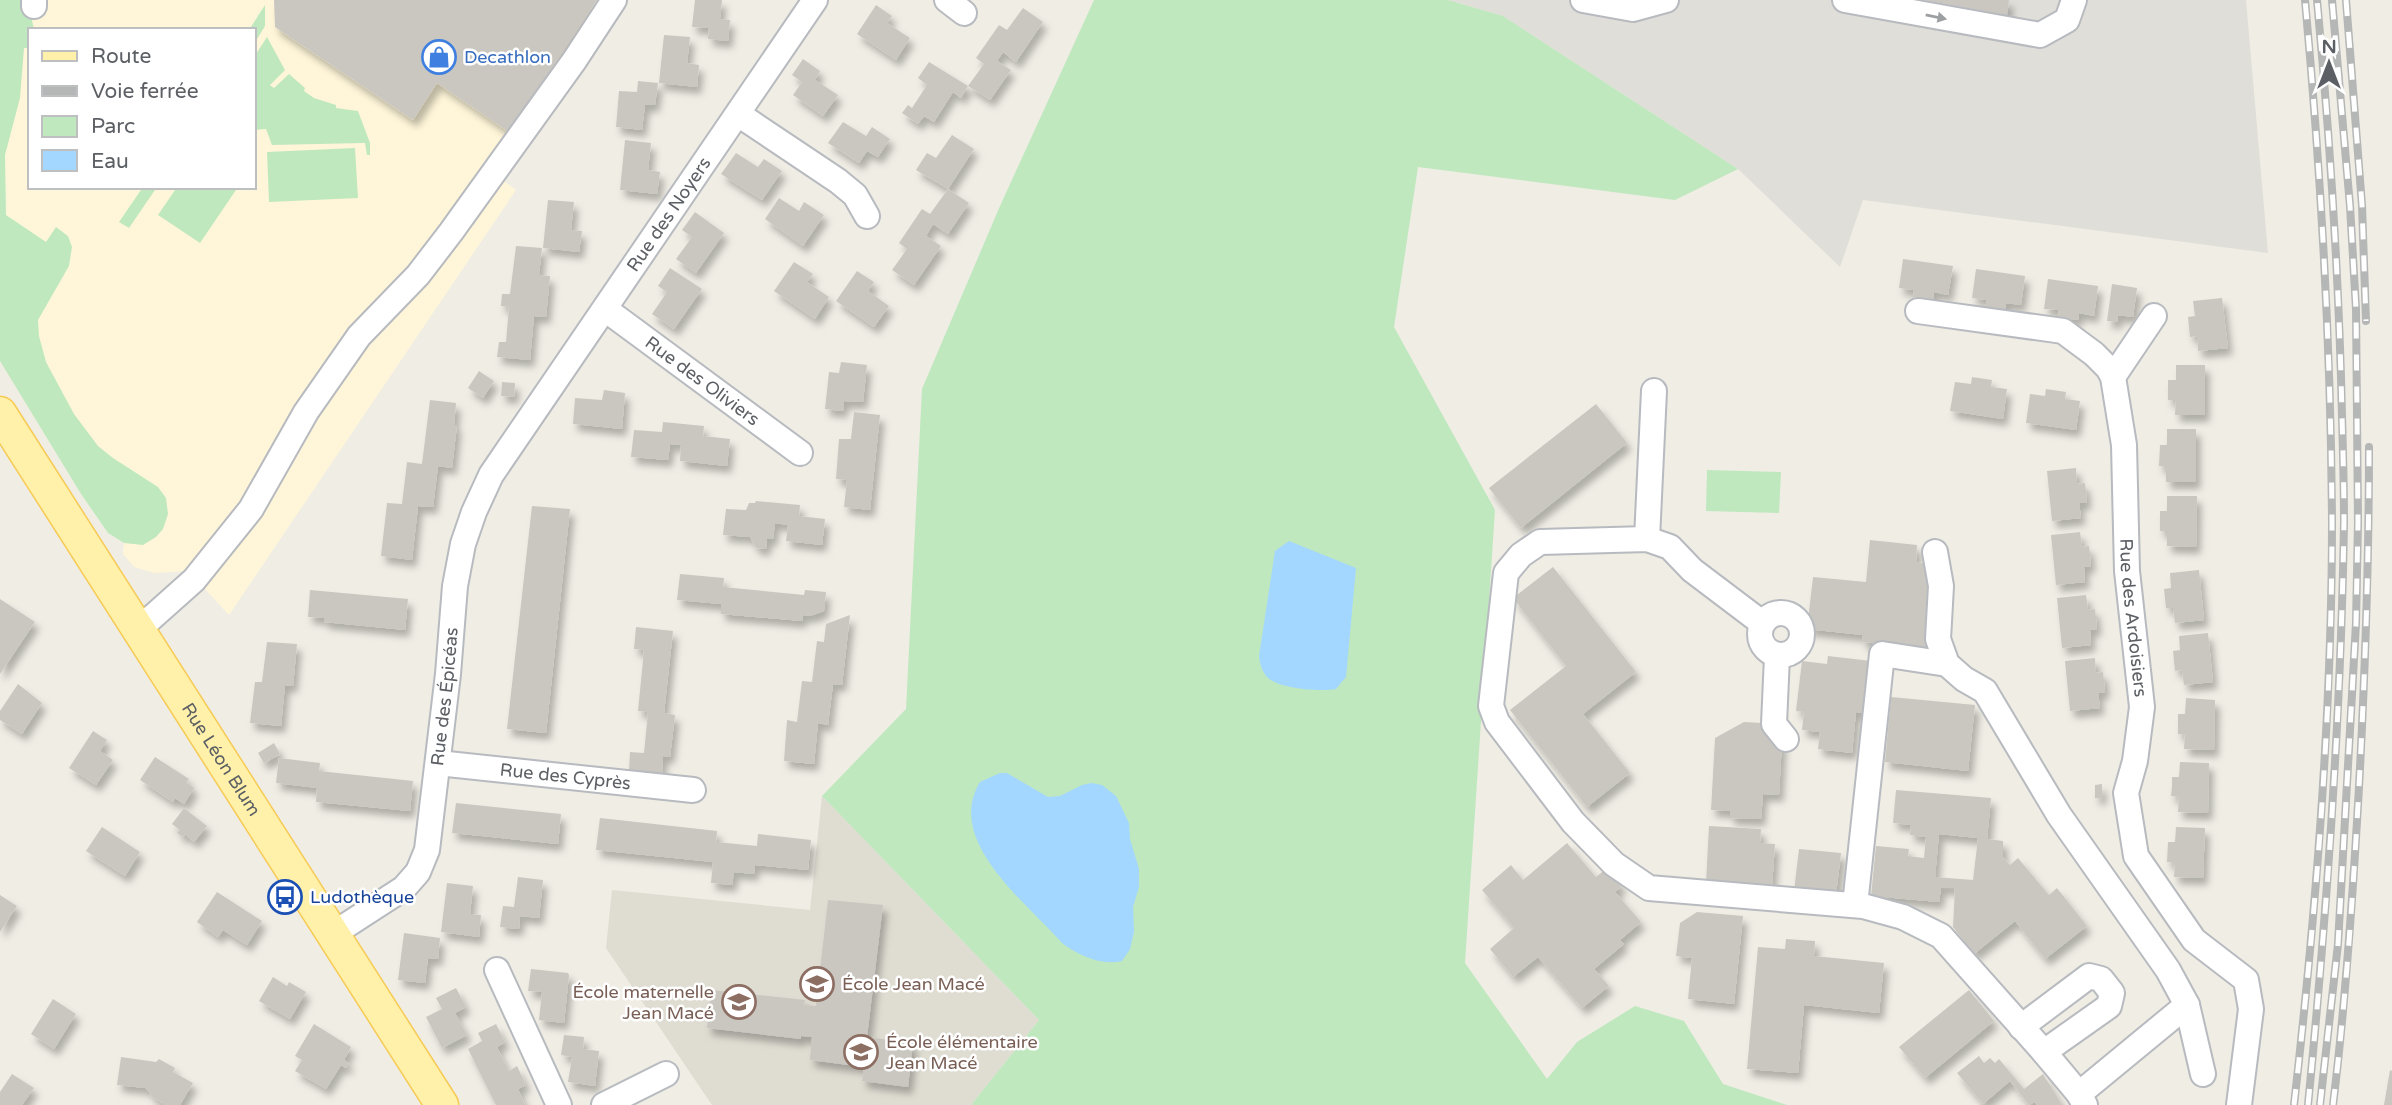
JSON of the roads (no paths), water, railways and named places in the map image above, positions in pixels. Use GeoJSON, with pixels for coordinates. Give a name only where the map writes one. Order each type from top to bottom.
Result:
{"type":"FeatureCollection","features":[{"type":"Feature","properties":{"kind":"main road","name":"Rue Léon Blum"},"geometry":{"type":"LineString","coordinates":[[0,413],[442,1105]]}},
{"type":"Feature","properties":{"kind":"street"},"geometry":{"type":"LineString","coordinates":[[139,629],[194,580],[251,509],[306,412],[352,347],[418,275],[451,232],[574,61],[614,0]]}},
{"type":"Feature","properties":{"kind":"street","name":"Rue des Noyers"},"geometry":{"type":"LineString","coordinates":[[522,431],[816,0]]}},
{"type":"Feature","properties":{"kind":"street"},"geometry":{"type":"LineString","coordinates":[[1583,0],[1633,9],[1666,0]]}},
{"type":"Feature","properties":{"kind":"street"},"geometry":{"type":"LineString","coordinates":[[1844,0],[2040,36],[2067,20],[2074,0]]}},
{"type":"Feature","properties":{"kind":"street"},"geometry":{"type":"LineString","coordinates":[[738,114],[838,181],[855,195],[867,216]]}},
{"type":"Feature","properties":{"kind":"street","name":"Rue des Oliviers"},"geometry":{"type":"LineString","coordinates":[[606,309],[800,453]]}},
{"type":"Feature","properties":{"kind":"street"},"geometry":{"type":"LineString","coordinates":[[1919,312],[2063,331],[2094,354],[2113,377],[2154,316]]}},
{"type":"Feature","properties":{"kind":"street","name":"Rue des Ardoisiers"},"geometry":{"type":"LineString","coordinates":[[2113,377],[2124,445],[2127,572],[2142,708],[2135,761],[2126,793],[2136,856],[2194,940],[2246,981],[2251,1009],[2239,1105]]}},
{"type":"Feature","properties":{"kind":"street"},"geometry":{"type":"LineString","coordinates":[[1647,540],[1654,391]]}},
{"type":"Feature","properties":{"kind":"street","name":"Rue des Épicéas"},"geometry":{"type":"LineString","coordinates":[[332,934],[404,888],[418,872],[427,850],[455,586],[463,544],[491,475],[522,431]]}},
{"type":"Feature","properties":{"kind":"street"},"geometry":{"type":"LineString","coordinates":[[1762,623],[1692,570],[1670,547],[1647,540],[1540,542],[1521,555],[1506,573],[1491,706],[1497,722],[1573,822],[1615,864],[1648,888],[1855,905],[1903,917],[1941,936],[2082,1099],[2187,1005]]}},
{"type":"Feature","properties":{"kind":"street"},"geometry":{"type":"LineString","coordinates":[[1935,552],[1941,586],[1938,639],[1947,664],[1964,679],[1985,691],[2059,816],[2168,970],[2187,1005],[2203,1074]]}},
{"type":"Feature","properties":{"kind":"street"},"geometry":{"type":"LineString","coordinates":[[1776,613],[1792,616],[1802,630],[1799,646],[1786,656],[1777,656],[1763,647],[1759,639],[1762,623],[1776,613]]}},
{"type":"Feature","properties":{"kind":"street"},"geometry":{"type":"LineString","coordinates":[[1855,905],[1882,654],[1947,664]]}},
{"type":"Feature","properties":{"kind":"street"},"geometry":{"type":"LineString","coordinates":[[1777,656],[1774,724],[1786,739]]}},
{"type":"Feature","properties":{"kind":"street","name":"Rue des Cyprès"},"geometry":{"type":"LineString","coordinates":[[438,763],[693,790]]}},
{"type":"Feature","properties":{"kind":"street"},"geometry":{"type":"LineString","coordinates":[[497,970],[559,1105]]}},
{"type":"Feature","properties":{"kind":"street"},"geometry":{"type":"LineString","coordinates":[[2021,1027],[2089,976],[2101,979],[2112,993],[2109,1006],[2044,1052]]}},
{"type":"Feature","properties":{"kind":"street"},"geometry":{"type":"LineString","coordinates":[[604,1105],[666,1074]]}},
{"type":"Feature","properties":{"kind":"water"},"geometry":{"type":"Polygon","coordinates":[[[1289,541],[1356,568],[1346,677],[1336,689],[1311,690],[1282,685],[1268,678],[1261,665],[1259,656],[1275,551],[1289,541]]]}},
{"type":"Feature","properties":{"kind":"water"},"geometry":{"type":"Polygon","coordinates":[[[1000,773],[1007,773],[1048,797],[1060,796],[1091,783],[1102,785],[1116,796],[1129,823],[1130,839],[1139,869],[1139,887],[1133,907],[1134,932],[1130,949],[1122,961],[1106,962],[1090,958],[1062,943],[994,870],[981,848],[973,826],[972,804],[980,782],[1000,773]]]}},
{"type":"Feature","properties":{"kind":"railway"},"geometry":{"type":"LineString","coordinates":[[2294,1105],[2309,960],[2326,741],[2332,522],[2324,261],[2305,0]]}},
{"type":"Feature","properties":{"kind":"railway"},"geometry":{"type":"LineString","coordinates":[[2308,1105],[2332,814],[2344,522],[2336,260],[2317,0]]}},
{"type":"Feature","properties":{"kind":"railway"},"geometry":{"type":"LineString","coordinates":[[2320,1105],[2338,944],[2356,623],[2358,522],[2356,309],[2332,0]]}},
{"type":"Feature","properties":{"kind":"railway"},"geometry":{"type":"LineString","coordinates":[[2346,0],[2362,205],[2366,321]]}},
{"type":"Feature","properties":{"kind":"railway"},"geometry":{"type":"LineString","coordinates":[[2333,1105],[2349,946],[2359,787],[2369,447]]}},
{"type":"Feature","properties":{"kind":"place","name":"Decathlon"},"geometry":{"type":"Point","coordinates":[439,57]}},
{"type":"Feature","properties":{"kind":"place","name":"Ludothèque"},"geometry":{"type":"Point","coordinates":[285,897]}},
{"type":"Feature","properties":{"kind":"place","name":"École Jean Macé"},"geometry":{"type":"Point","coordinates":[817,984]}},
{"type":"Feature","properties":{"kind":"place","name":"École maternelle Jean Macé"},"geometry":{"type":"Point","coordinates":[739,1002]}},
{"type":"Feature","properties":{"kind":"place","name":"École élémentaire Jean Macé"},"geometry":{"type":"Point","coordinates":[861,1052]}}]}
